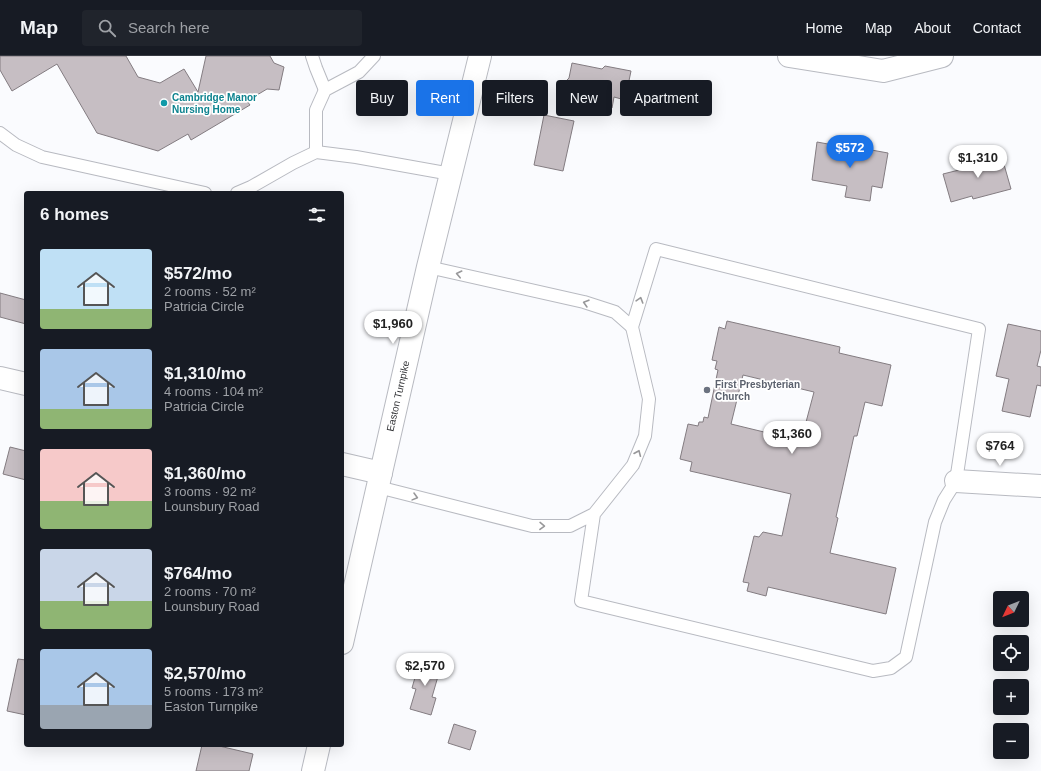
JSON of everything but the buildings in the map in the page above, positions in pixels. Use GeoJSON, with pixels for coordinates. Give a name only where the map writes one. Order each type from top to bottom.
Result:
{"type":"FeatureCollection","features":[{"type":"Feature","properties":{"kind":"main road","name":"Easton Turnpike"},"geometry":{"type":"LineString","coordinates":[[344,634],[428,266],[480,56]]}},
{"type":"Feature","properties":{"kind":"main road"},"geometry":{"type":"LineString","coordinates":[[789,56],[883,71],[942,56]]}},
{"type":"Feature","properties":{"kind":"main road"},"geometry":{"type":"LineString","coordinates":[[0,378],[24,384]]}},
{"type":"Feature","properties":{"kind":"main road"},"geometry":{"type":"LineString","coordinates":[[344,465],[379,480]]}},
{"type":"Feature","properties":{"kind":"main road"},"geometry":{"type":"LineString","coordinates":[[956,481],[1041,486]]}},
{"type":"Feature","properties":{"kind":"main road"},"geometry":{"type":"LineString","coordinates":[[313,771],[319,747]]}},
{"type":"Feature","properties":{"kind":"lane"},"geometry":{"type":"LineString","coordinates":[[312,56],[325,90]]}},
{"type":"Feature","properties":{"kind":"lane"},"geometry":{"type":"LineString","coordinates":[[316,152],[316,110],[325,90],[359,72],[374,56]]}},
{"type":"Feature","properties":{"kind":"lane"},"geometry":{"type":"LineString","coordinates":[[0,132],[16,145],[42,157],[196,191]]}},
{"type":"Feature","properties":{"kind":"lane"},"geometry":{"type":"LineString","coordinates":[[242,191],[316,152],[356,157],[451,174]]}},
{"type":"Feature","properties":{"kind":"lane"},"geometry":{"type":"LineString","coordinates":[[379,480],[532,526],[570,526],[594,514],[633,465],[645,436],[649,399],[632,326],[656,249],[979,330],[956,481],[944,500],[935,522],[906,657],[891,668],[873,671],[581,601],[594,514]]}},
{"type":"Feature","properties":{"kind":"lane"},"geometry":{"type":"LineString","coordinates":[[428,266],[584,302],[615,312],[632,326]]}},
{"type":"Feature","properties":{"kind":"place","name":"Cambridge Manor Nursing Home"},"geometry":{"type":"Point","coordinates":[164,103]}},
{"type":"Feature","properties":{"kind":"place","name":"First Presbyterian Church"},"geometry":{"type":"Point","coordinates":[707,390]}}]}
